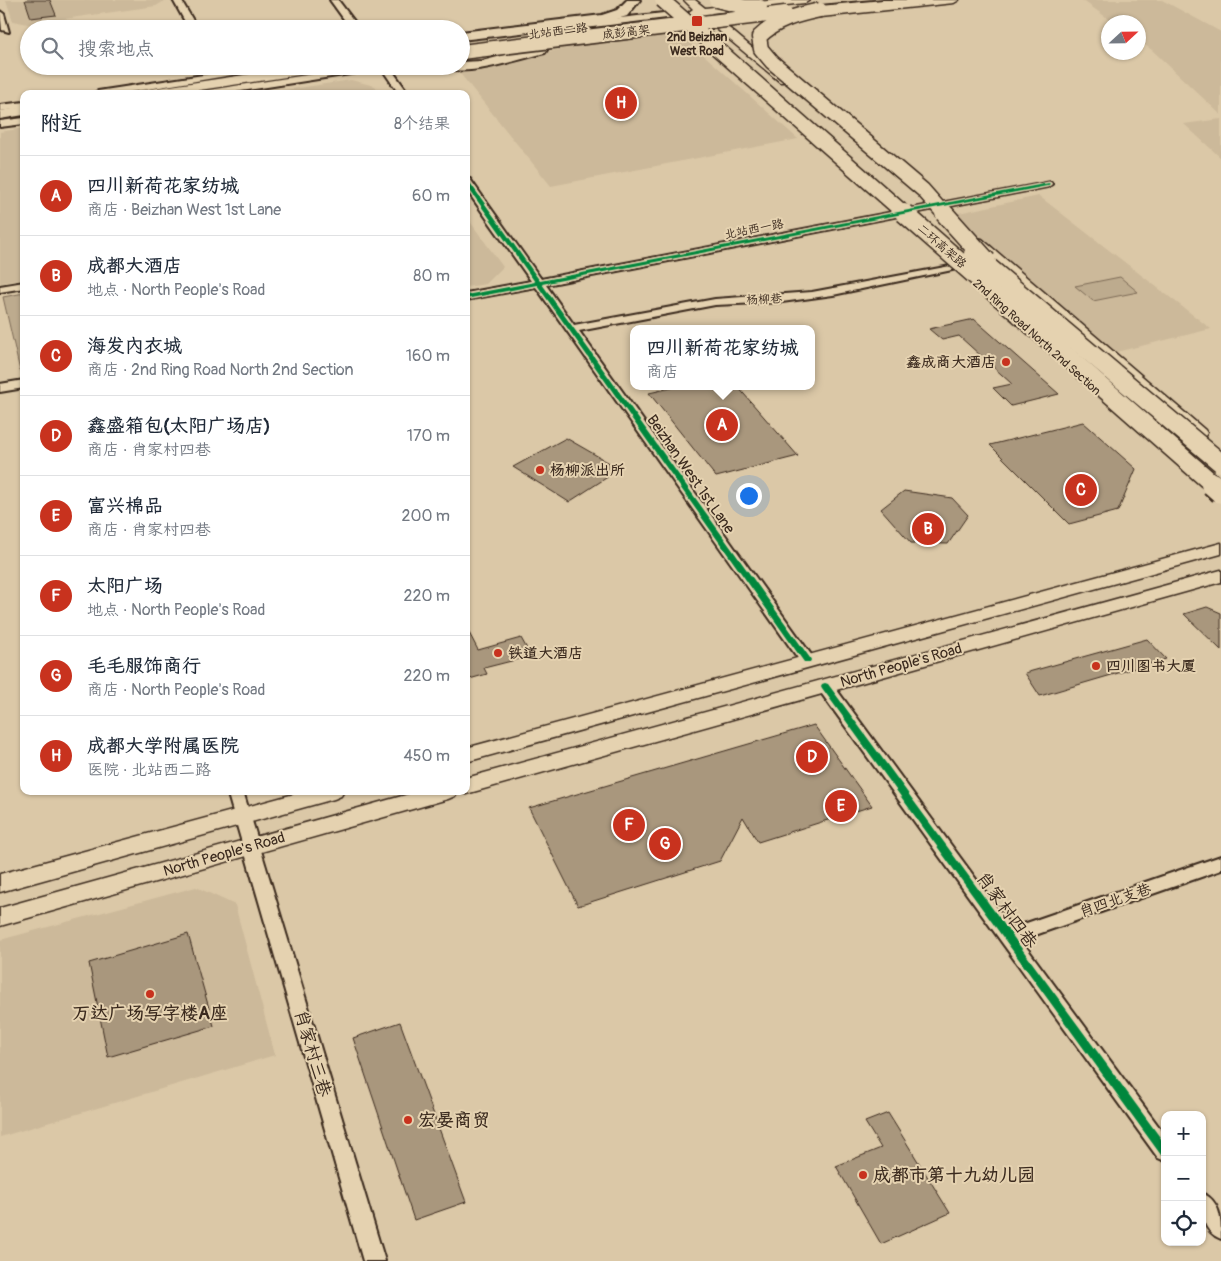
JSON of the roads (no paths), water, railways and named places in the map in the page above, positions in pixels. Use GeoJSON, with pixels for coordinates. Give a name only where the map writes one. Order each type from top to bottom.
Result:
{"type":"FeatureCollection","features":[{"type":"Feature","properties":{"kind":"highway"},"geometry":{"type":"LineString","coordinates":[[470,37],[604,18],[622,13],[634,0]]}},
{"type":"Feature","properties":{"kind":"highway","name":"二环高架路"},"geometry":{"type":"LineString","coordinates":[[662,0],[1221,492]]}},
{"type":"Feature","properties":{"kind":"highway"},"geometry":{"type":"LineString","coordinates":[[716,0],[744,7],[921,0]]}},
{"type":"Feature","properties":{"kind":"highway"},"geometry":{"type":"LineString","coordinates":[[858,0],[812,5],[781,20],[766,29],[759,37],[761,49],[784,72],[923,190],[1000,276]]}},
{"type":"Feature","properties":{"kind":"highway","name":"成彭高架"},"geometry":{"type":"LineString","coordinates":[[470,51],[615,34],[812,5]]}},
{"type":"Feature","properties":{"kind":"highway","name":"成彭高架"},"geometry":{"type":"LineString","coordinates":[[470,47],[812,5]]}},
{"type":"Feature","properties":{"kind":"highway","name":"二环高架路"},"geometry":{"type":"LineString","coordinates":[[674,8],[1000,276],[1221,463]]}},
{"type":"Feature","properties":{"kind":"highway"},"geometry":{"type":"LineString","coordinates":[[470,65],[482,65],[615,34]]}},
{"type":"Feature","properties":{"kind":"highway"},"geometry":{"type":"LineString","coordinates":[[171,90],[272,75]]}},
{"type":"Feature","properties":{"kind":"highway"},"geometry":{"type":"LineString","coordinates":[[206,90],[305,75]]}},
{"type":"Feature","properties":{"kind":"highway"},"geometry":{"type":"LineString","coordinates":[[0,114],[20,112]]}},
{"type":"Feature","properties":{"kind":"highway"},"geometry":{"type":"LineString","coordinates":[[0,122],[20,120]]}},
{"type":"Feature","properties":{"kind":"main road","name":"2nd Ring Road North 2nd Section"},"geometry":{"type":"LineString","coordinates":[[655,0],[674,8],[688,29],[1221,501]]}},
{"type":"Feature","properties":{"kind":"main road"},"geometry":{"type":"LineString","coordinates":[[689,0],[934,206],[1221,452]]}},
{"type":"Feature","properties":{"kind":"main road"},"geometry":{"type":"LineString","coordinates":[[688,29],[954,0]]}},
{"type":"Feature","properties":{"kind":"main road"},"geometry":{"type":"LineString","coordinates":[[674,8],[702,11],[812,5]]}},
{"type":"Feature","properties":{"kind":"main road","name":"北站西二路"},"geometry":{"type":"LineString","coordinates":[[470,56],[688,29]]}},
{"type":"Feature","properties":{"kind":"main road","name":"North People's Road"},"geometry":{"type":"LineString","coordinates":[[470,754],[1221,548]]}},
{"type":"Feature","properties":{"kind":"main road","name":"North People's Road"},"geometry":{"type":"LineString","coordinates":[[470,785],[1221,576]]}},
{"type":"Feature","properties":{"kind":"main road","name":"North People's Road"},"geometry":{"type":"LineString","coordinates":[[0,882],[320,795]]}},
{"type":"Feature","properties":{"kind":"main road","name":"North People's Road"},"geometry":{"type":"LineString","coordinates":[[0,917],[434,795]]}},
{"type":"Feature","properties":{"kind":"street"},"geometry":{"type":"LineString","coordinates":[[177,0],[189,20]]}},
{"type":"Feature","properties":{"kind":"street"},"geometry":{"type":"LineString","coordinates":[[334,0],[349,20]]}},
{"type":"Feature","properties":{"kind":"street","name":"北站西二路"},"geometry":{"type":"LineString","coordinates":[[470,37],[674,8]]}},
{"type":"Feature","properties":{"kind":"street"},"geometry":{"type":"LineString","coordinates":[[0,14],[6,30]]}},
{"type":"Feature","properties":{"kind":"street"},"geometry":{"type":"LineString","coordinates":[[125,90],[226,75]]}},
{"type":"Feature","properties":{"kind":"street"},"geometry":{"type":"LineString","coordinates":[[228,90],[326,75]]}},
{"type":"Feature","properties":{"kind":"street"},"geometry":{"type":"LineString","coordinates":[[391,75],[401,90]]}},
{"type":"Feature","properties":{"kind":"street"},"geometry":{"type":"LineString","coordinates":[[0,108],[20,106]]}},
{"type":"Feature","properties":{"kind":"street","name":"北站西一路"},"geometry":{"type":"LineString","coordinates":[[470,296],[1047,184]]}},
{"type":"Feature","properties":{"kind":"street","name":"Beizhan West 1st Lane"},"geometry":{"type":"LineString","coordinates":[[470,187],[807,660]]}},
{"type":"Feature","properties":{"kind":"street"},"geometry":{"type":"LineString","coordinates":[[470,203],[481,202]]}},
{"type":"Feature","properties":{"kind":"street","name":"杨柳巷"},"geometry":{"type":"LineString","coordinates":[[571,329],[734,299],[758,301],[841,290],[956,266]]}},
{"type":"Feature","properties":{"kind":"street"},"geometry":{"type":"LineString","coordinates":[[0,289],[20,286]]}},
{"type":"Feature","properties":{"kind":"street"},"geometry":{"type":"LineString","coordinates":[[0,388],[20,385]]}},
{"type":"Feature","properties":{"kind":"street","name":"肖家村四巷"},"geometry":{"type":"LineString","coordinates":[[825,686],[1161,1147]]}},
{"type":"Feature","properties":{"kind":"street","name":"肖家村三巷"},"geometry":{"type":"LineString","coordinates":[[236,795],[374,1261]]}},
{"type":"Feature","properties":{"kind":"street","name":"肖四北支巷"},"geometry":{"type":"LineString","coordinates":[[1008,937],[1221,862]]}},
{"type":"Feature","properties":{"kind":"street"},"geometry":{"type":"LineString","coordinates":[[1206,1208],[1221,1229]]}},
{"type":"Feature","properties":{"kind":"place","name":"2nd Beizhan West Road"},"geometry":{"type":"Point","coordinates":[697,21]}},
{"type":"Feature","properties":{"kind":"place","name":"成都大学附属医院"},"geometry":{"type":"Point","coordinates":[621,103]}},
{"type":"Feature","properties":{"kind":"place","name":"鑫成商大酒店"},"geometry":{"type":"Point","coordinates":[1006,362]}},
{"type":"Feature","properties":{"kind":"place","name":"四川新荷花家纺城"},"geometry":{"type":"Point","coordinates":[722,425]}},
{"type":"Feature","properties":{"kind":"place","name":"杨柳派出所"},"geometry":{"type":"Point","coordinates":[540,470]}},
{"type":"Feature","properties":{"kind":"place","name":"海发内衣城"},"geometry":{"type":"Point","coordinates":[1081,490]}},
{"type":"Feature","properties":{"kind":"place","name":"成都大酒店"},"geometry":{"type":"Point","coordinates":[928,529]}},
{"type":"Feature","properties":{"kind":"place","name":"铁道大酒店"},"geometry":{"type":"Point","coordinates":[498,653]}},
{"type":"Feature","properties":{"kind":"place","name":"四川图书大厦"},"geometry":{"type":"Point","coordinates":[1096,666]}},
{"type":"Feature","properties":{"kind":"place","name":"鑫盛箱包(太阳广场店)"},"geometry":{"type":"Point","coordinates":[812,757]}},
{"type":"Feature","properties":{"kind":"place","name":"富兴棉品"},"geometry":{"type":"Point","coordinates":[841,806]}},
{"type":"Feature","properties":{"kind":"place","name":"太阳广场"},"geometry":{"type":"Point","coordinates":[629,825]}},
{"type":"Feature","properties":{"kind":"place","name":"毛毛服饰商行"},"geometry":{"type":"Point","coordinates":[665,844]}},
{"type":"Feature","properties":{"kind":"place","name":"万达广场写字楼A座"},"geometry":{"type":"Point","coordinates":[150,994]}},
{"type":"Feature","properties":{"kind":"place","name":"宏晏商贸"},"geometry":{"type":"Point","coordinates":[408,1120]}},
{"type":"Feature","properties":{"kind":"place","name":"成都市第十九幼儿园"},"geometry":{"type":"Point","coordinates":[863,1175]}}]}
